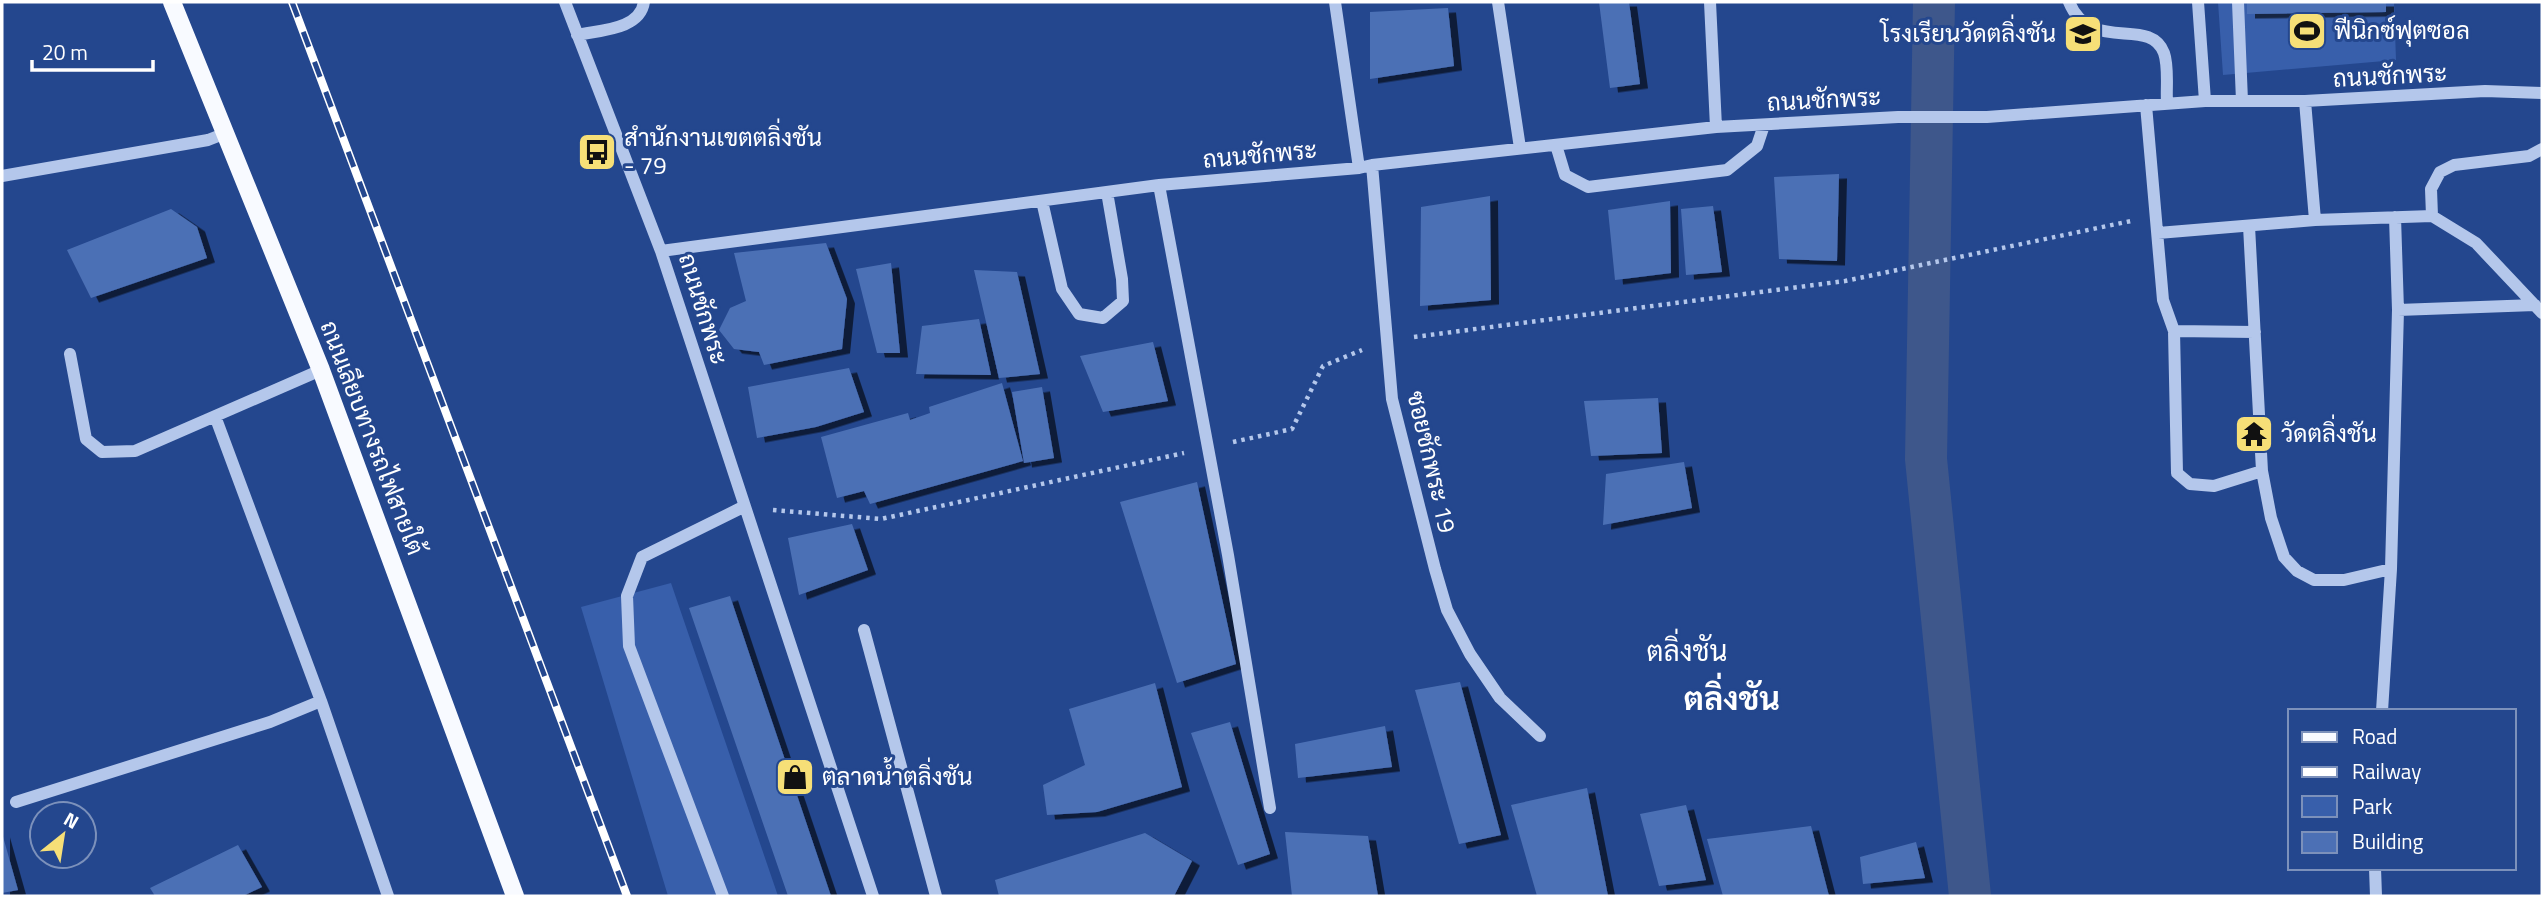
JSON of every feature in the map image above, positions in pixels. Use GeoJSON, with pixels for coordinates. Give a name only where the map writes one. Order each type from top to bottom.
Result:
{"type":"FeatureCollection","features":[{"type":"Feature","properties":{"kind":"main road","name":"ถนนเลียบทางรถไฟสายใต้"},"geometry":{"type":"LineString","coordinates":[[172,2],[321,370],[515,896]]}},
{"type":"Feature","properties":{"kind":"street"},"geometry":{"type":"LineString","coordinates":[[565,2],[661,251]]}},
{"type":"Feature","properties":{"kind":"street"},"geometry":{"type":"LineString","coordinates":[[578,35],[629,24],[643,8],[644,2]]}},
{"type":"Feature","properties":{"kind":"street"},"geometry":{"type":"LineString","coordinates":[[1335,2],[1359,168]]}},
{"type":"Feature","properties":{"kind":"street"},"geometry":{"type":"LineString","coordinates":[[1498,2],[1520,148]]}},
{"type":"Feature","properties":{"kind":"street"},"geometry":{"type":"LineString","coordinates":[[1710,2],[1716,127]]}},
{"type":"Feature","properties":{"kind":"street"},"geometry":{"type":"LineString","coordinates":[[2069,2],[2074,13],[2093,30],[2150,37],[2160,44],[2165,55],[2167,103]]}},
{"type":"Feature","properties":{"kind":"street"},"geometry":{"type":"LineString","coordinates":[[2198,2],[2205,101]]}},
{"type":"Feature","properties":{"kind":"street"},"geometry":{"type":"LineString","coordinates":[[2238,2],[2242,101]]}},
{"type":"Feature","properties":{"kind":"street","name":"ถนนชักพระ"},"geometry":{"type":"LineString","coordinates":[[873,896],[661,251],[1159,185],[1359,168],[1716,127],[1898,117],[1987,117],[2205,101],[2305,101],[2485,92],[2542,93]]}},
{"type":"Feature","properties":{"kind":"street"},"geometry":{"type":"LineString","coordinates":[[2305,101],[2315,220]]}},
{"type":"Feature","properties":{"kind":"street"},"geometry":{"type":"LineString","coordinates":[[2146,105],[2163,300],[2174,331],[2177,473],[2190,484],[2214,486],[2262,471]]}},
{"type":"Feature","properties":{"kind":"street"},"geometry":{"type":"LineString","coordinates":[[1556,145],[1565,175],[1588,187],[1727,170],[1757,146],[1764,125]]}},
{"type":"Feature","properties":{"kind":"street"},"geometry":{"type":"LineString","coordinates":[[2,176],[208,140],[226,133]]}},
{"type":"Feature","properties":{"kind":"street"},"geometry":{"type":"LineString","coordinates":[[2432,216],[2431,189],[2440,172],[2454,165],[2529,156],[2542,149]]}},
{"type":"Feature","properties":{"kind":"street","name":"ซอยชักพระ 19"},"geometry":{"type":"LineString","coordinates":[[1372,165],[1392,399],[1447,610],[1470,654],[1500,698],[1541,736]]}},
{"type":"Feature","properties":{"kind":"street"},"geometry":{"type":"LineString","coordinates":[[1159,185],[1228,555],[1270,807]]}},
{"type":"Feature","properties":{"kind":"street"},"geometry":{"type":"LineString","coordinates":[[1042,201],[1062,289],[1079,314],[1103,317],[1123,301],[1122,279],[1107,192]]}},
{"type":"Feature","properties":{"kind":"street"},"geometry":{"type":"LineString","coordinates":[[2158,233],[2315,220],[2432,216],[2476,243],[2538,309]]}},
{"type":"Feature","properties":{"kind":"street"},"geometry":{"type":"LineString","coordinates":[[2382,709],[2391,569],[2398,310],[2395,218]]}},
{"type":"Feature","properties":{"kind":"street"},"geometry":{"type":"LineString","coordinates":[[2249,226],[2262,471],[2271,518],[2284,557],[2297,570],[2314,580],[2344,580],[2391,569]]}},
{"type":"Feature","properties":{"kind":"street"},"geometry":{"type":"LineString","coordinates":[[2398,310],[2538,309]]}},
{"type":"Feature","properties":{"kind":"street"},"geometry":{"type":"LineString","coordinates":[[2174,331],[2255,332]]}},
{"type":"Feature","properties":{"kind":"street"},"geometry":{"type":"LineString","coordinates":[[70,354],[86,439],[102,452],[135,451],[321,370]]}},
{"type":"Feature","properties":{"kind":"street"},"geometry":{"type":"LineString","coordinates":[[215,416],[321,701],[388,896]]}},
{"type":"Feature","properties":{"kind":"street"},"geometry":{"type":"LineString","coordinates":[[723,896],[629,646],[627,596],[642,557],[743,507]]}},
{"type":"Feature","properties":{"kind":"street"},"geometry":{"type":"LineString","coordinates":[[864,630],[936,896]]}},
{"type":"Feature","properties":{"kind":"street"},"geometry":{"type":"LineString","coordinates":[[16,802],[270,722],[321,701]]}},
{"type":"Feature","properties":{"kind":"street"},"geometry":{"type":"LineString","coordinates":[[2375,870],[2376,896]]}},
{"type":"Feature","properties":{"kind":"path"},"geometry":{"type":"LineString","coordinates":[[743,507],[881,519],[1292,429],[1322,366],[1387,341],[1845,281],[2156,216]]}},
{"type":"Feature","properties":{"kind":"green space","name":"ฟีนิกซ์ฟุตซอล"},"geometry":{"type":"Polygon","coordinates":[[[2218,2],[2394,2],[2396,60],[2223,75],[2218,2]]]}},
{"type":"Feature","properties":{"kind":"green space"},"geometry":{"type":"Polygon","coordinates":[[[671,583],[778,896],[668,896],[581,607],[671,583]]]}},
{"type":"Feature","properties":{"kind":"building"},"geometry":{"type":"Polygon","coordinates":[[[1599,2],[1629,2],[1640,84],[1610,88],[1599,2]]]}},
{"type":"Feature","properties":{"kind":"building"},"geometry":{"type":"Polygon","coordinates":[[[2247,2],[2386,2],[2386,12],[2247,14],[2247,2]]]}},
{"type":"Feature","properties":{"kind":"building"},"geometry":{"type":"Polygon","coordinates":[[[1448,8],[1454,66],[1370,79],[1370,12],[1448,8]]]}},
{"type":"Feature","properties":{"kind":"building"},"geometry":{"type":"Polygon","coordinates":[[[1839,174],[1837,261],[1779,259],[1774,177],[1839,174]]]}},
{"type":"Feature","properties":{"kind":"building"},"geometry":{"type":"Polygon","coordinates":[[[1490,196],[1491,300],[1420,306],[1421,207],[1490,196]]]}},
{"type":"Feature","properties":{"kind":"building"},"geometry":{"type":"Polygon","coordinates":[[[1670,201],[1671,273],[1615,280],[1608,210],[1670,201]]]}},
{"type":"Feature","properties":{"kind":"building"},"geometry":{"type":"Polygon","coordinates":[[[1713,206],[1722,272],[1686,275],[1681,209],[1713,206]]]}},
{"type":"Feature","properties":{"kind":"building"},"geometry":{"type":"Polygon","coordinates":[[[171,209],[197,227],[207,258],[91,298],[67,250],[171,209]]]}},
{"type":"Feature","properties":{"kind":"building"},"geometry":{"type":"Polygon","coordinates":[[[826,243],[847,299],[842,349],[764,365],[759,352],[734,349],[719,330],[730,308],[746,301],[734,253],[826,243]]]}},
{"type":"Feature","properties":{"kind":"building"},"geometry":{"type":"Polygon","coordinates":[[[891,263],[900,353],[877,353],[856,269],[891,263]]]}},
{"type":"Feature","properties":{"kind":"building"},"geometry":{"type":"Polygon","coordinates":[[[974,270],[1017,272],[1040,374],[999,378],[974,270]]]}},
{"type":"Feature","properties":{"kind":"building"},"geometry":{"type":"Polygon","coordinates":[[[979,319],[991,375],[916,374],[922,326],[979,319]]]}},
{"type":"Feature","properties":{"kind":"building"},"geometry":{"type":"Polygon","coordinates":[[[1153,342],[1168,401],[1103,412],[1080,356],[1153,342]]]}},
{"type":"Feature","properties":{"kind":"building"},"geometry":{"type":"Polygon","coordinates":[[[849,368],[864,412],[816,427],[757,438],[748,387],[849,368]]]}},
{"type":"Feature","properties":{"kind":"building"},"geometry":{"type":"Polygon","coordinates":[[[1002,383],[1023,461],[870,504],[864,491],[837,498],[821,437],[908,413],[910,420],[930,413],[929,407],[1002,383]]]}},
{"type":"Feature","properties":{"kind":"building"},"geometry":{"type":"Polygon","coordinates":[[[1042,387],[1054,458],[1024,463],[1012,392],[1042,387]]]}},
{"type":"Feature","properties":{"kind":"building"},"geometry":{"type":"Polygon","coordinates":[[[1658,398],[1662,453],[1591,456],[1584,401],[1658,398]]]}},
{"type":"Feature","properties":{"kind":"building"},"geometry":{"type":"Polygon","coordinates":[[[1684,462],[1692,508],[1603,525],[1606,474],[1684,462]]]}},
{"type":"Feature","properties":{"kind":"building"},"geometry":{"type":"Polygon","coordinates":[[[1197,482],[1236,664],[1177,683],[1120,502],[1197,482]]]}},
{"type":"Feature","properties":{"kind":"building"},"geometry":{"type":"Polygon","coordinates":[[[852,524],[868,570],[799,595],[788,538],[852,524]]]}},
{"type":"Feature","properties":{"kind":"building"},"geometry":{"type":"Polygon","coordinates":[[[730,596],[831,896],[788,896],[689,608],[730,596]]]}},
{"type":"Feature","properties":{"kind":"building"},"geometry":{"type":"Polygon","coordinates":[[[1460,682],[1501,835],[1459,844],[1415,690],[1460,682]]]}},
{"type":"Feature","properties":{"kind":"building"},"geometry":{"type":"Polygon","coordinates":[[[1155,683],[1182,787],[1097,812],[1047,815],[1043,785],[1085,765],[1069,709],[1155,683]]]}},
{"type":"Feature","properties":{"kind":"building"},"geometry":{"type":"Polygon","coordinates":[[[1230,722],[1270,854],[1238,865],[1191,733],[1230,722]]]}},
{"type":"Feature","properties":{"kind":"building"},"geometry":{"type":"Polygon","coordinates":[[[1385,726],[1392,767],[1298,778],[1295,744],[1385,726]]]}},
{"type":"Feature","properties":{"kind":"building"},"geometry":{"type":"Polygon","coordinates":[[[1587,788],[1608,896],[1537,896],[1511,805],[1587,788]]]}},
{"type":"Feature","properties":{"kind":"building"},"geometry":{"type":"Polygon","coordinates":[[[1686,805],[1706,880],[1659,886],[1640,814],[1686,805]]]}},
{"type":"Feature","properties":{"kind":"building"},"geometry":{"type":"Polygon","coordinates":[[[1811,826],[1829,896],[1723,896],[1707,839],[1811,826]]]}},
{"type":"Feature","properties":{"kind":"building"},"geometry":{"type":"Polygon","coordinates":[[[1285,832],[1368,836],[1378,896],[1292,896],[1285,832]]]}},
{"type":"Feature","properties":{"kind":"building"},"geometry":{"type":"Polygon","coordinates":[[[2,833],[18,890],[2,893],[2,833]]]}},
{"type":"Feature","properties":{"kind":"building"},"geometry":{"type":"Polygon","coordinates":[[[1145,833],[1192,861],[1174,896],[999,896],[995,880],[1145,833]]]}},
{"type":"Feature","properties":{"kind":"building"},"geometry":{"type":"Polygon","coordinates":[[[1916,842],[1925,878],[1863,884],[1860,857],[1916,842]]]}},
{"type":"Feature","properties":{"kind":"building"},"geometry":{"type":"Polygon","coordinates":[[[238,845],[262,887],[243,896],[155,896],[150,888],[238,845]]]}},
{"type":"Feature","properties":{"kind":"waterway"},"geometry":{"type":"LineString","coordinates":[[1934,2],[1926,459],[1970,896]]}},
{"type":"Feature","properties":{"kind":"railway"},"geometry":{"type":"LineString","coordinates":[[292,2],[627,896]]}},
{"type":"Feature","properties":{"kind":"place","name":"ฟีนิกซ์ฟุตซอล"},"geometry":{"type":"Point","coordinates":[2307,31]}},
{"type":"Feature","properties":{"kind":"place","name":"โรงเรียนวัดตลิ่งชัน"},"geometry":{"type":"Point","coordinates":[2083,34]}},
{"type":"Feature","properties":{"kind":"place","name":"สำนักงานเขตตลิ่งชัน - 79"},"geometry":{"type":"Point","coordinates":[597,152]}},
{"type":"Feature","properties":{"kind":"place","name":"วัดตลิ่งชัน"},"geometry":{"type":"Point","coordinates":[2254,434]}},
{"type":"Feature","properties":{"kind":"place","name":"ตลาดน้ำตลิ่งชัน"},"geometry":{"type":"Point","coordinates":[795,777]}},
{"type":"Feature","properties":{"kind":"district","name":"ตลิ่งชัน"},"geometry":{"type":"Point","coordinates":[1687,651]}},
{"type":"Feature","properties":{"kind":"district","name":"ตลิ่งชัน"},"geometry":{"type":"Point","coordinates":[1732,699]}}]}
